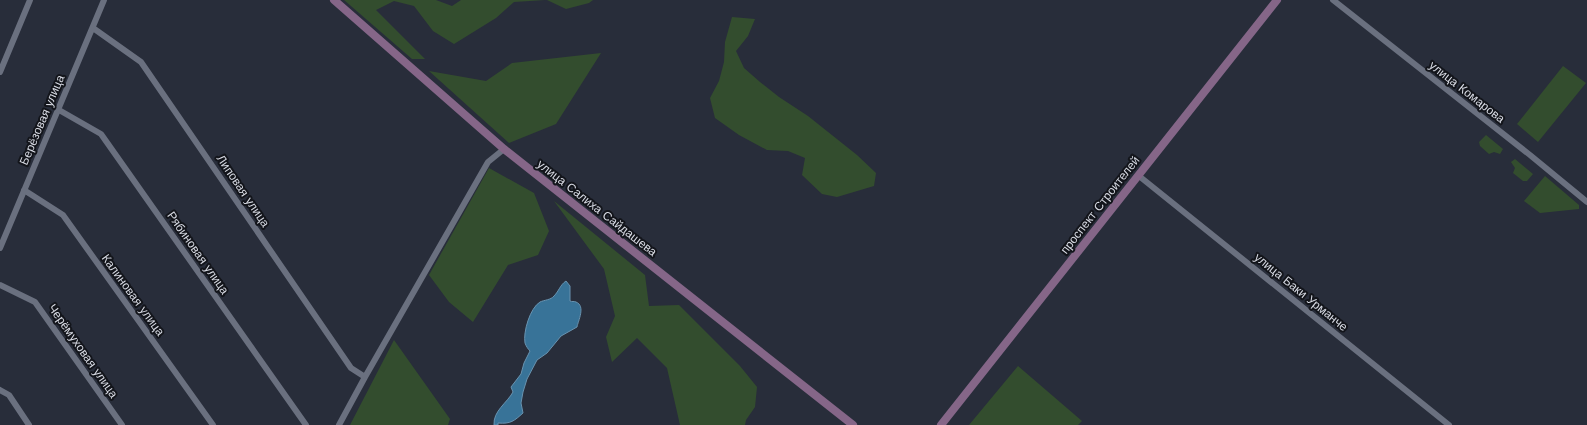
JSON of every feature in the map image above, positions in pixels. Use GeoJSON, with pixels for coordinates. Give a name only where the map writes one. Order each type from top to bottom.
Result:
{"type":"FeatureCollection","features":[{"type":"Feature","properties":{"kind":"street"},"geometry":{"type":"LineString","coordinates":[[0,72],[30,0]]}},
{"type":"Feature","properties":{"kind":"street","name":"Берёзовая улица"},"geometry":{"type":"LineString","coordinates":[[0,248],[104,0]]}},
{"type":"Feature","properties":{"kind":"street","name":"улица Салиха Сайдашева"},"geometry":{"type":"LineString","coordinates":[[334,0],[504,149],[853,425]]}},
{"type":"Feature","properties":{"kind":"street","name":"проспект Строителей"},"geometry":{"type":"LineString","coordinates":[[941,425],[1277,0]]}},
{"type":"Feature","properties":{"kind":"street","name":"улица Комарова"},"geometry":{"type":"LineString","coordinates":[[1333,0],[1530,155],[1587,202]]}},
{"type":"Feature","properties":{"kind":"street","name":"Липовая улица"},"geometry":{"type":"LineString","coordinates":[[93,28],[141,62],[351,368],[365,377]]}},
{"type":"Feature","properties":{"kind":"street","name":"Рябиновая улица"},"geometry":{"type":"LineString","coordinates":[[59,110],[100,134],[306,425]]}},
{"type":"Feature","properties":{"kind":"street"},"geometry":{"type":"LineString","coordinates":[[339,425],[488,162],[504,149]]}},
{"type":"Feature","properties":{"kind":"street","name":"улица Баки Урманче"},"geometry":{"type":"LineString","coordinates":[[1139,176],[1449,425]]}},
{"type":"Feature","properties":{"kind":"street","name":"Калиновая улица"},"geometry":{"type":"LineString","coordinates":[[24,190],[63,214],[213,425]]}},
{"type":"Feature","properties":{"kind":"street","name":"Черёмуховая улица"},"geometry":{"type":"LineString","coordinates":[[0,285],[35,302],[122,425]]}},
{"type":"Feature","properties":{"kind":"street"},"geometry":{"type":"LineString","coordinates":[[0,390],[9,396],[30,425]]}},
{"type":"Feature","properties":{"kind":"green space"},"geometry":{"type":"Polygon","coordinates":[[[344,0],[436,0],[452,6],[461,0],[545,0],[514,2],[496,18],[454,44],[433,31],[414,6],[394,1],[376,10],[425,59],[412,59],[344,0]]]}},
{"type":"Feature","properties":{"kind":"green space"},"geometry":{"type":"Polygon","coordinates":[[[547,0],[593,0],[589,3],[566,9],[547,0]]]}},
{"type":"Feature","properties":{"kind":"green space"},"geometry":{"type":"Polygon","coordinates":[[[732,17],[755,19],[748,36],[736,51],[744,68],[779,97],[808,116],[857,155],[876,173],[874,186],[837,197],[822,194],[802,175],[805,158],[788,151],[767,150],[739,135],[715,118],[710,98],[719,81],[724,62],[725,42],[732,17]]]}},
{"type":"Feature","properties":{"kind":"green space"},"geometry":{"type":"Polygon","coordinates":[[[601,53],[556,124],[509,143],[429,71],[486,81],[512,63],[601,53]]]}},
{"type":"Feature","properties":{"kind":"green space"},"geometry":{"type":"Polygon","coordinates":[[[1563,66],[1586,83],[1538,142],[1517,124],[1563,66]]]}},
{"type":"Feature","properties":{"kind":"green space"},"geometry":{"type":"Polygon","coordinates":[[[1486,135],[1503,149],[1500,154],[1494,152],[1489,154],[1480,146],[1479,142],[1486,135]]]}},
{"type":"Feature","properties":{"kind":"green space"},"geometry":{"type":"Polygon","coordinates":[[[1515,159],[1533,174],[1527,181],[1523,181],[1513,173],[1515,168],[1511,162],[1515,159]]]}},
{"type":"Feature","properties":{"kind":"green space"},"geometry":{"type":"Polygon","coordinates":[[[489,168],[534,193],[549,231],[538,255],[508,265],[473,322],[449,302],[429,275],[489,168]]]}},
{"type":"Feature","properties":{"kind":"green space"},"geometry":{"type":"Polygon","coordinates":[[[1545,176],[1579,205],[1579,209],[1540,213],[1524,201],[1545,176]]]}},
{"type":"Feature","properties":{"kind":"green space"},"geometry":{"type":"Polygon","coordinates":[[[554,201],[645,275],[649,306],[679,305],[740,366],[757,387],[755,407],[746,420],[745,425],[680,425],[667,368],[637,338],[612,362],[606,337],[615,316],[604,269],[554,201]]]}},
{"type":"Feature","properties":{"kind":"green space"},"geometry":{"type":"Polygon","coordinates":[[[394,340],[450,419],[448,425],[350,425],[394,340]]]}},
{"type":"Feature","properties":{"kind":"green space"},"geometry":{"type":"Polygon","coordinates":[[[1018,366],[1082,421],[1078,425],[969,425],[1018,366]]]}},
{"type":"Feature","properties":{"kind":"water"},"geometry":{"type":"Polygon","coordinates":[[[566,281],[570,286],[570,301],[576,302],[581,307],[581,314],[577,327],[561,336],[547,353],[537,360],[527,379],[523,392],[521,403],[523,413],[512,421],[494,425],[494,420],[498,411],[513,392],[511,387],[521,374],[524,363],[530,351],[525,344],[525,333],[533,309],[540,302],[553,297],[562,284],[566,281]]]}}]}
